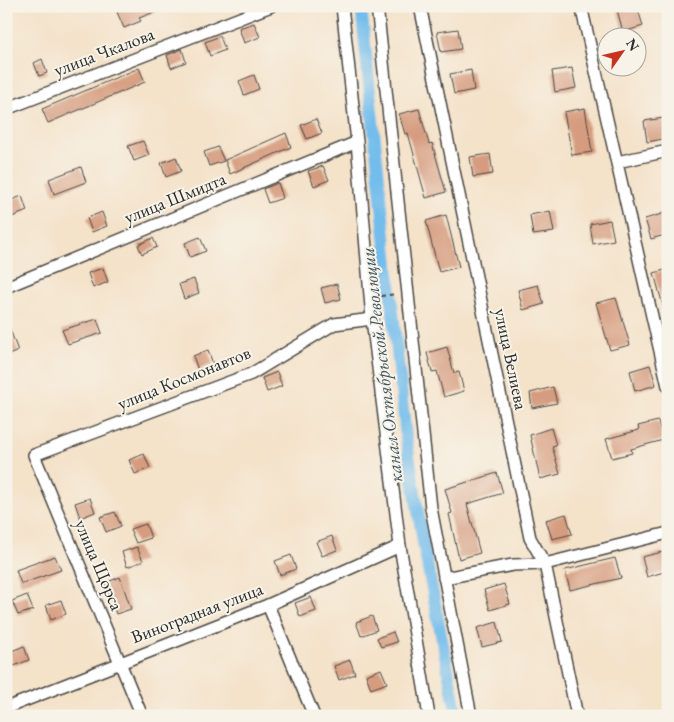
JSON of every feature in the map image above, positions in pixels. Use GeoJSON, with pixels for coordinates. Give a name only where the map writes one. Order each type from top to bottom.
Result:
{"type":"FeatureCollection","features":[{"type":"Feature","properties":{"kind":"street","name":"улица Чкалова"},"geometry":{"type":"LineString","coordinates":[[6,109],[270,6]]}},
{"type":"Feature","properties":{"kind":"street"},"geometry":{"type":"LineString","coordinates":[[342,6],[357,142],[372,319],[400,546],[430,716]]}},
{"type":"Feature","properties":{"kind":"street"},"geometry":{"type":"LineString","coordinates":[[377,6],[431,508],[471,716]]}},
{"type":"Feature","properties":{"kind":"street","name":"улица Велиева"},"geometry":{"type":"LineString","coordinates":[[420,6],[530,538],[545,564],[577,716]]}},
{"type":"Feature","properties":{"kind":"street"},"geometry":{"type":"LineString","coordinates":[[581,6],[668,386]]}},
{"type":"Feature","properties":{"kind":"street","name":"улица Шмидта"},"geometry":{"type":"LineString","coordinates":[[6,287],[357,142]]}},
{"type":"Feature","properties":{"kind":"street"},"geometry":{"type":"LineString","coordinates":[[617,162],[668,151]]}},
{"type":"Feature","properties":{"kind":"street","name":"улица Космонавтов"},"geometry":{"type":"LineString","coordinates":[[34,455],[251,374],[334,324],[372,319]]}},
{"type":"Feature","properties":{"kind":"street","name":"улица Щорса"},"geometry":{"type":"LineString","coordinates":[[34,455],[142,716]]}},
{"type":"Feature","properties":{"kind":"street"},"geometry":{"type":"LineString","coordinates":[[444,578],[513,565],[545,564],[668,533]]}},
{"type":"Feature","properties":{"kind":"street","name":"Виноградная улица"},"geometry":{"type":"LineString","coordinates":[[6,708],[268,605],[400,546]]}},
{"type":"Feature","properties":{"kind":"street"},"geometry":{"type":"LineString","coordinates":[[268,605],[314,716]]}},
{"type":"Feature","properties":{"kind":"path"},"geometry":{"type":"LineString","coordinates":[[377,296],[399,293]]}},
{"type":"Feature","properties":{"kind":"building"},"geometry":{"type":"Polygon","coordinates":[[[130,6],[168,7],[139,18],[141,21],[124,28],[117,12],[130,6]]]}},
{"type":"Feature","properties":{"kind":"building"},"geometry":{"type":"Polygon","coordinates":[[[616,6],[637,6],[643,26],[622,28],[616,6]]]}},
{"type":"Feature","properties":{"kind":"building"},"geometry":{"type":"Polygon","coordinates":[[[254,23],[260,37],[244,43],[239,28],[254,23]]]}},
{"type":"Feature","properties":{"kind":"building"},"geometry":{"type":"Polygon","coordinates":[[[458,29],[461,49],[441,52],[437,32],[458,29]]]}},
{"type":"Feature","properties":{"kind":"building"},"geometry":{"type":"Polygon","coordinates":[[[220,36],[225,50],[210,56],[205,42],[220,36]]]}},
{"type":"Feature","properties":{"kind":"building"},"geometry":{"type":"Polygon","coordinates":[[[182,49],[186,62],[171,68],[167,55],[182,49]]]}},
{"type":"Feature","properties":{"kind":"building"},"geometry":{"type":"Polygon","coordinates":[[[42,59],[47,73],[39,76],[34,63],[42,59]]]}},
{"type":"Feature","properties":{"kind":"building"},"geometry":{"type":"Polygon","coordinates":[[[139,68],[145,82],[48,123],[42,109],[139,68]]]}},
{"type":"Feature","properties":{"kind":"building"},"geometry":{"type":"Polygon","coordinates":[[[572,68],[576,88],[555,92],[552,71],[572,68]]]}},
{"type":"Feature","properties":{"kind":"building"},"geometry":{"type":"Polygon","coordinates":[[[471,70],[474,90],[454,94],[450,74],[471,70]]]}},
{"type":"Feature","properties":{"kind":"building"},"geometry":{"type":"Polygon","coordinates":[[[254,75],[259,89],[244,95],[239,81],[254,75]]]}},
{"type":"Feature","properties":{"kind":"building"},"geometry":{"type":"Polygon","coordinates":[[[585,108],[592,152],[572,155],[564,112],[585,108]]]}},
{"type":"Feature","properties":{"kind":"building"},"geometry":{"type":"Polygon","coordinates":[[[419,109],[429,144],[432,143],[446,192],[426,198],[408,133],[405,134],[399,114],[419,109]]]}},
{"type":"Feature","properties":{"kind":"building"},"geometry":{"type":"Polygon","coordinates":[[[664,118],[668,138],[647,142],[644,121],[664,118]]]}},
{"type":"Feature","properties":{"kind":"building"},"geometry":{"type":"Polygon","coordinates":[[[316,119],[322,133],[307,139],[301,125],[316,119]]]}},
{"type":"Feature","properties":{"kind":"building"},"geometry":{"type":"Polygon","coordinates":[[[286,133],[291,147],[230,174],[225,160],[286,133]]]}},
{"type":"Feature","properties":{"kind":"building"},"geometry":{"type":"Polygon","coordinates":[[[143,141],[149,155],[134,161],[128,146],[143,141]]]}},
{"type":"Feature","properties":{"kind":"building"},"geometry":{"type":"Polygon","coordinates":[[[218,147],[224,161],[209,166],[204,152],[218,147]]]}},
{"type":"Feature","properties":{"kind":"building"},"geometry":{"type":"Polygon","coordinates":[[[490,154],[493,174],[473,177],[470,157],[490,154]]]}},
{"type":"Feature","properties":{"kind":"building"},"geometry":{"type":"Polygon","coordinates":[[[176,157],[181,171],[166,177],[161,163],[176,157]]]}},
{"type":"Feature","properties":{"kind":"building"},"geometry":{"type":"Polygon","coordinates":[[[323,166],[329,180],[314,186],[308,171],[323,166]]]}},
{"type":"Feature","properties":{"kind":"building"},"geometry":{"type":"Polygon","coordinates":[[[81,167],[86,182],[54,194],[49,179],[81,167]]]}},
{"type":"Feature","properties":{"kind":"building"},"geometry":{"type":"Polygon","coordinates":[[[278,183],[283,198],[268,203],[263,189],[278,183]]]}},
{"type":"Feature","properties":{"kind":"building"},"geometry":{"type":"Polygon","coordinates":[[[22,196],[27,211],[12,217],[6,202],[22,196]]]}},
{"type":"Feature","properties":{"kind":"building"},"geometry":{"type":"Polygon","coordinates":[[[550,211],[554,232],[533,235],[530,215],[550,211]]]}},
{"type":"Feature","properties":{"kind":"building"},"geometry":{"type":"Polygon","coordinates":[[[102,212],[107,226],[92,232],[87,218],[102,212]]]}},
{"type":"Feature","properties":{"kind":"building"},"geometry":{"type":"Polygon","coordinates":[[[665,213],[668,234],[651,239],[645,219],[665,213]]]}},
{"type":"Feature","properties":{"kind":"building"},"geometry":{"type":"Polygon","coordinates":[[[446,215],[459,267],[439,272],[426,221],[446,215]]]}},
{"type":"Feature","properties":{"kind":"building"},"geometry":{"type":"Polygon","coordinates":[[[610,220],[614,240],[593,244],[590,224],[610,220]]]}},
{"type":"Feature","properties":{"kind":"building"},"geometry":{"type":"Polygon","coordinates":[[[200,237],[206,251],[190,257],[185,243],[200,237]]]}},
{"type":"Feature","properties":{"kind":"building"},"geometry":{"type":"Polygon","coordinates":[[[153,238],[157,247],[142,254],[138,245],[153,238]]]}},
{"type":"Feature","properties":{"kind":"building"},"geometry":{"type":"Polygon","coordinates":[[[103,268],[108,282],[93,288],[88,273],[103,268]]]}},
{"type":"Feature","properties":{"kind":"building"},"geometry":{"type":"Polygon","coordinates":[[[668,269],[668,313],[665,313],[654,273],[668,269]]]}},
{"type":"Feature","properties":{"kind":"building"},"geometry":{"type":"Polygon","coordinates":[[[194,279],[199,293],[184,299],[179,284],[194,279]]]}},
{"type":"Feature","properties":{"kind":"building"},"geometry":{"type":"Polygon","coordinates":[[[337,284],[341,299],[325,303],[321,288],[337,284]]]}},
{"type":"Feature","properties":{"kind":"building"},"geometry":{"type":"Polygon","coordinates":[[[538,285],[544,304],[523,310],[518,290],[538,285]]]}},
{"type":"Feature","properties":{"kind":"building"},"geometry":{"type":"Polygon","coordinates":[[[616,298],[630,345],[610,350],[596,303],[616,298]]]}},
{"type":"Feature","properties":{"kind":"building"},"geometry":{"type":"Polygon","coordinates":[[[97,319],[102,333],[68,344],[62,330],[97,319]]]}},
{"type":"Feature","properties":{"kind":"building"},"geometry":{"type":"Polygon","coordinates":[[[6,322],[18,351],[6,356],[6,322]]]}},
{"type":"Feature","properties":{"kind":"building"},"geometry":{"type":"Polygon","coordinates":[[[447,347],[454,373],[459,372],[464,391],[444,397],[437,371],[432,372],[427,353],[447,347]]]}},
{"type":"Feature","properties":{"kind":"building"},"geometry":{"type":"Polygon","coordinates":[[[208,350],[213,364],[198,370],[193,356],[208,350]]]}},
{"type":"Feature","properties":{"kind":"building"},"geometry":{"type":"Polygon","coordinates":[[[650,365],[656,385],[635,391],[630,371],[650,365]]]}},
{"type":"Feature","properties":{"kind":"building"},"geometry":{"type":"Polygon","coordinates":[[[277,372],[282,386],[267,392],[262,378],[277,372]]]}},
{"type":"Feature","properties":{"kind":"building"},"geometry":{"type":"Polygon","coordinates":[[[553,387],[557,403],[532,408],[530,393],[553,387]]]}},
{"type":"Feature","properties":{"kind":"building"},"geometry":{"type":"Polygon","coordinates":[[[658,421],[663,440],[631,449],[632,453],[612,458],[606,439],[639,430],[638,426],[658,421]]]}},
{"type":"Feature","properties":{"kind":"building"},"geometry":{"type":"Polygon","coordinates":[[[551,428],[556,445],[552,446],[560,474],[540,479],[530,435],[551,428]]]}},
{"type":"Feature","properties":{"kind":"building"},"geometry":{"type":"Polygon","coordinates":[[[144,454],[150,468],[135,474],[129,460],[144,454]]]}},
{"type":"Feature","properties":{"kind":"building"},"geometry":{"type":"Polygon","coordinates":[[[497,473],[503,493],[467,504],[480,553],[459,559],[449,514],[452,513],[445,489],[497,473]]]}},
{"type":"Feature","properties":{"kind":"building"},"geometry":{"type":"Polygon","coordinates":[[[90,498],[95,512],[80,518],[75,503],[90,498]]]}},
{"type":"Feature","properties":{"kind":"building"},"geometry":{"type":"Polygon","coordinates":[[[115,512],[121,526],[106,532],[100,517],[115,512]]]}},
{"type":"Feature","properties":{"kind":"building"},"geometry":{"type":"Polygon","coordinates":[[[566,514],[572,534],[552,539],[546,520],[566,514]]]}},
{"type":"Feature","properties":{"kind":"building"},"geometry":{"type":"Polygon","coordinates":[[[146,524],[151,538],[136,543],[130,529],[146,524]]]}},
{"type":"Feature","properties":{"kind":"building"},"geometry":{"type":"Polygon","coordinates":[[[332,536],[337,550],[322,556],[316,542],[332,536]]]}},
{"type":"Feature","properties":{"kind":"building"},"geometry":{"type":"Polygon","coordinates":[[[137,547],[143,561],[127,567],[122,552],[137,547]]]}},
{"type":"Feature","properties":{"kind":"building"},"geometry":{"type":"Polygon","coordinates":[[[662,552],[667,571],[647,577],[642,557],[662,552]]]}},
{"type":"Feature","properties":{"kind":"building"},"geometry":{"type":"Polygon","coordinates":[[[291,555],[296,569],[280,575],[275,561],[291,555]]]}},
{"type":"Feature","properties":{"kind":"building"},"geometry":{"type":"Polygon","coordinates":[[[55,556],[61,570],[21,584],[16,570],[55,556]]]}},
{"type":"Feature","properties":{"kind":"building"},"geometry":{"type":"Polygon","coordinates":[[[615,558],[621,578],[570,590],[565,570],[615,558]]]}},
{"type":"Feature","properties":{"kind":"building"},"geometry":{"type":"Polygon","coordinates":[[[120,577],[131,609],[116,614],[105,583],[120,577]]]}},
{"type":"Feature","properties":{"kind":"building"},"geometry":{"type":"Polygon","coordinates":[[[504,584],[510,604],[490,610],[484,590],[504,584]]]}},
{"type":"Feature","properties":{"kind":"building"},"geometry":{"type":"Polygon","coordinates":[[[27,595],[33,610],[18,615],[12,601],[27,595]]]}},
{"type":"Feature","properties":{"kind":"building"},"geometry":{"type":"Polygon","coordinates":[[[311,597],[316,611],[300,617],[295,603],[311,597]]]}},
{"type":"Feature","properties":{"kind":"building"},"geometry":{"type":"Polygon","coordinates":[[[61,600],[66,614],[51,620],[46,605],[61,600]]]}},
{"type":"Feature","properties":{"kind":"building"},"geometry":{"type":"Polygon","coordinates":[[[372,616],[377,630],[361,636],[356,622],[372,616]]]}},
{"type":"Feature","properties":{"kind":"building"},"geometry":{"type":"Polygon","coordinates":[[[497,622],[502,642],[482,647],[477,628],[497,622]]]}},
{"type":"Feature","properties":{"kind":"building"},"geometry":{"type":"Polygon","coordinates":[[[393,632],[397,642],[381,647],[377,638],[393,632]]]}},
{"type":"Feature","properties":{"kind":"building"},"geometry":{"type":"Polygon","coordinates":[[[24,646],[29,660],[14,666],[9,652],[24,646]]]}},
{"type":"Feature","properties":{"kind":"building"},"geometry":{"type":"Polygon","coordinates":[[[350,660],[355,674],[339,680],[334,666],[350,660]]]}},
{"type":"Feature","properties":{"kind":"building"},"geometry":{"type":"Polygon","coordinates":[[[381,669],[387,683],[371,689],[366,675],[381,669]]]}},
{"type":"Feature","properties":{"kind":"waterway","name":"канал Октябрьской Революции"},"geometry":{"type":"LineString","coordinates":[[361,6],[406,437],[424,548],[457,716]]}}]}
